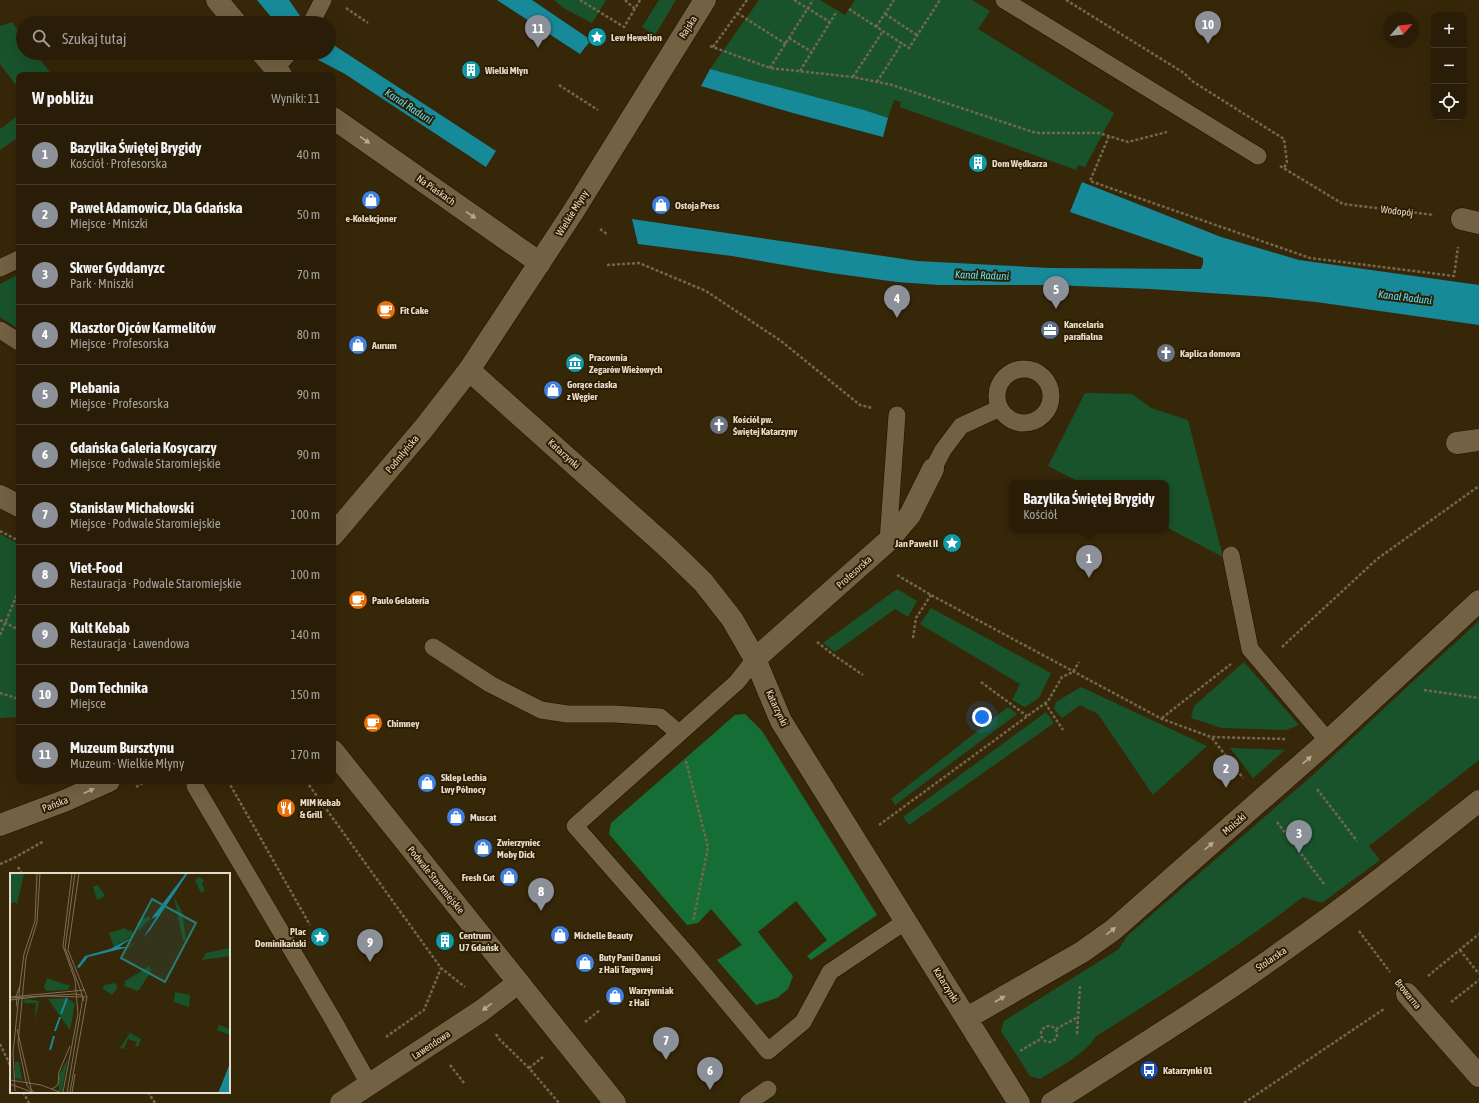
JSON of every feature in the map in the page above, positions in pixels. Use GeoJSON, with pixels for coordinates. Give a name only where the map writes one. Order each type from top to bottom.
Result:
{"type":"FeatureCollection","features":[{"type":"Feature","properties":{"kind":"street"},"geometry":{"type":"LineString","coordinates":[[217,0],[230,16]]}},
{"type":"Feature","properties":{"kind":"street","name":"Rajska"},"geometry":{"type":"LineString","coordinates":[[670,54],[705,0]]}},
{"type":"Feature","properties":{"kind":"street","name":"Wielkie Młyny"},"geometry":{"type":"LineString","coordinates":[[469,370],[573,212],[670,54]]}},
{"type":"Feature","properties":{"kind":"street","name":"Na Piaskach"},"geometry":{"type":"LineString","coordinates":[[336,120],[540,263]]}},
{"type":"Feature","properties":{"kind":"street","name":"Podmłyńska"},"geometry":{"type":"LineString","coordinates":[[336,531],[424,428],[469,370]]}},
{"type":"Feature","properties":{"kind":"street","name":"Katarzynki"},"geometry":{"type":"LineString","coordinates":[[469,370],[668,548],[703,582],[732,619],[755,659],[781,720],[855,842],[1019,1103]]}},
{"type":"Feature","properties":{"kind":"street"},"geometry":{"type":"LineString","coordinates":[[1456,443],[1479,440]]}},
{"type":"Feature","properties":{"kind":"street","name":"Profesorska"},"geometry":{"type":"LineString","coordinates":[[755,659],[888,541],[910,515],[933,469]]}},
{"type":"Feature","properties":{"kind":"street"},"geometry":{"type":"LineString","coordinates":[[0,496],[16,504]]}},
{"type":"Feature","properties":{"kind":"street","name":"Mniszki"},"geometry":{"type":"LineString","coordinates":[[967,1018],[1082,952],[1113,930],[1328,741],[1479,601]]}},
{"type":"Feature","properties":{"kind":"street","name":"Podwale Staromiejskie"},"geometry":{"type":"LineString","coordinates":[[336,755],[518,984],[615,1103]]}},
{"type":"Feature","properties":{"kind":"street","name":"Pańska"},"geometry":{"type":"LineString","coordinates":[[0,825],[64,801],[102,784]]}},
{"type":"Feature","properties":{"kind":"street","name":"Stolarska"},"geometry":{"type":"LineString","coordinates":[[1052,1103],[1176,1024],[1286,949],[1342,909],[1479,801]]}},
{"type":"Feature","properties":{"kind":"street","name":"Lawendowa"},"geometry":{"type":"LineString","coordinates":[[341,1103],[481,1011],[518,984]]}},
{"type":"Feature","properties":{"kind":"street","name":"Browarna"},"geometry":{"type":"LineString","coordinates":[[1407,994],[1479,1076]]}},
{"type":"Feature","properties":{"kind":"lane"},"geometry":{"type":"LineString","coordinates":[[315,16],[323,0]]}},
{"type":"Feature","properties":{"kind":"lane"},"geometry":{"type":"LineString","coordinates":[[1004,0],[1258,156]]}},
{"type":"Feature","properties":{"kind":"lane"},"geometry":{"type":"LineString","coordinates":[[0,268],[16,260]]}},
{"type":"Feature","properties":{"kind":"lane"},"geometry":{"type":"LineString","coordinates":[[0,330],[16,340]]}},
{"type":"Feature","properties":{"kind":"lane"},"geometry":{"type":"LineString","coordinates":[[933,469],[943,450],[961,426],[1000,408]]}},
{"type":"Feature","properties":{"kind":"lane"},"geometry":{"type":"LineString","coordinates":[[888,541],[897,415]]}},
{"type":"Feature","properties":{"kind":"lane"},"geometry":{"type":"LineString","coordinates":[[1231,555],[1250,649],[1328,741]]}},
{"type":"Feature","properties":{"kind":"lane"},"geometry":{"type":"LineString","coordinates":[[433,647],[490,684],[541,710],[567,714],[614,714],[660,717],[679,733]]}},
{"type":"Feature","properties":{"kind":"lane"},"geometry":{"type":"LineString","coordinates":[[755,659],[737,682],[575,826],[687,954],[768,1051],[803,1022],[830,972],[906,921]]}},
{"type":"Feature","properties":{"kind":"lane"},"geometry":{"type":"LineString","coordinates":[[195,786],[332,1018],[369,1084]]}},
{"type":"Feature","properties":{"kind":"lane"},"geometry":{"type":"LineString","coordinates":[[748,1103],[768,1088]]}},
{"type":"Feature","properties":{"kind":"path"},"geometry":{"type":"LineString","coordinates":[[580,0],[624,27],[640,0]]}},
{"type":"Feature","properties":{"kind":"path"},"geometry":{"type":"LineString","coordinates":[[625,0],[635,9]]}},
{"type":"Feature","properties":{"kind":"path"},"geometry":{"type":"LineString","coordinates":[[747,0],[713,47],[770,68],[853,77],[892,85],[1036,133],[1098,133],[1128,142],[1202,122]]}},
{"type":"Feature","properties":{"kind":"path"},"geometry":{"type":"LineString","coordinates":[[794,0],[830,22]]}},
{"type":"Feature","properties":{"kind":"path"},"geometry":{"type":"LineString","coordinates":[[770,68],[813,0]]}},
{"type":"Feature","properties":{"kind":"path"},"geometry":{"type":"LineString","coordinates":[[876,27],[894,0]]}},
{"type":"Feature","properties":{"kind":"path"},"geometry":{"type":"LineString","coordinates":[[849,9],[909,48],[940,0]]}},
{"type":"Feature","properties":{"kind":"path"},"geometry":{"type":"LineString","coordinates":[[1066,0],[1184,73]]}},
{"type":"Feature","properties":{"kind":"path"},"geometry":{"type":"LineString","coordinates":[[340,4],[368,24]]}},
{"type":"Feature","properties":{"kind":"path"},"geometry":{"type":"LineString","coordinates":[[800,71],[837,10]]}},
{"type":"Feature","properties":{"kind":"path"},"geometry":{"type":"LineString","coordinates":[[737,13],[786,44]]}},
{"type":"Feature","properties":{"kind":"path"},"geometry":{"type":"LineString","coordinates":[[884,14],[917,35]]}},
{"type":"Feature","properties":{"kind":"path"},"geometry":{"type":"LineString","coordinates":[[853,77],[883,31]]}},
{"type":"Feature","properties":{"kind":"path"},"geometry":{"type":"LineString","coordinates":[[789,38],[812,52]]}},
{"type":"Feature","properties":{"kind":"path"},"geometry":{"type":"LineString","coordinates":[[876,82],[902,44]]}},
{"type":"Feature","properties":{"kind":"path"},"geometry":{"type":"LineString","coordinates":[[559,86],[598,110]]}},
{"type":"Feature","properties":{"kind":"path"},"geometry":{"type":"LineString","coordinates":[[1109,136],[1090,181],[1310,258],[1454,276],[1456,261]]}},
{"type":"Feature","properties":{"kind":"path","name":"Wodopój"},"geometry":{"type":"LineString","coordinates":[[1284,168],[1343,204],[1471,221]]}},
{"type":"Feature","properties":{"kind":"path"},"geometry":{"type":"LineString","coordinates":[[600,229],[607,234]]}},
{"type":"Feature","properties":{"kind":"path"},"geometry":{"type":"LineString","coordinates":[[607,265],[639,263],[706,291],[781,341],[860,405],[897,415]]}},
{"type":"Feature","properties":{"kind":"path"},"geometry":{"type":"LineString","coordinates":[[1263,665],[1377,559],[1479,486]]}},
{"type":"Feature","properties":{"kind":"path"},"geometry":{"type":"LineString","coordinates":[[0,531],[16,539]]}},
{"type":"Feature","properties":{"kind":"path"},"geometry":{"type":"LineString","coordinates":[[897,575],[931,595],[1162,718],[1211,737],[1286,739]]}},
{"type":"Feature","properties":{"kind":"path"},"geometry":{"type":"LineString","coordinates":[[913,638],[916,618],[931,595]]}},
{"type":"Feature","properties":{"kind":"path"},"geometry":{"type":"LineString","coordinates":[[0,635],[16,597]]}},
{"type":"Feature","properties":{"kind":"path"},"geometry":{"type":"LineString","coordinates":[[0,620],[16,628]]}},
{"type":"Feature","properties":{"kind":"path"},"geometry":{"type":"LineString","coordinates":[[817,641],[835,656],[863,675]]}},
{"type":"Feature","properties":{"kind":"path"},"geometry":{"type":"LineString","coordinates":[[1162,718],[1250,649]]}},
{"type":"Feature","properties":{"kind":"path"},"geometry":{"type":"LineString","coordinates":[[899,811],[1048,701],[1062,677],[1074,672],[1079,662]]}},
{"type":"Feature","properties":{"kind":"path"},"geometry":{"type":"LineString","coordinates":[[981,682],[1027,716]]}},
{"type":"Feature","properties":{"kind":"path"},"geometry":{"type":"LineString","coordinates":[[0,693],[16,698]]}},
{"type":"Feature","properties":{"kind":"path"},"geometry":{"type":"LineString","coordinates":[[1045,703],[1063,730]]}},
{"type":"Feature","properties":{"kind":"path"},"geometry":{"type":"LineString","coordinates":[[679,733],[708,847],[687,954]]}},
{"type":"Feature","properties":{"kind":"path"},"geometry":{"type":"LineString","coordinates":[[1211,737],[1244,778]]}},
{"type":"Feature","properties":{"kind":"path"},"geometry":{"type":"LineString","coordinates":[[308,784],[441,968],[466,988]]}},
{"type":"Feature","properties":{"kind":"path"},"geometry":{"type":"LineString","coordinates":[[1314,785],[1357,840]]}},
{"type":"Feature","properties":{"kind":"path"},"geometry":{"type":"LineString","coordinates":[[1274,818],[1324,884]]}},
{"type":"Feature","properties":{"kind":"path"},"geometry":{"type":"LineString","coordinates":[[0,864],[14,858]]}},
{"type":"Feature","properties":{"kind":"path"},"geometry":{"type":"LineString","coordinates":[[18,867],[21,873]]}},
{"type":"Feature","properties":{"kind":"path","name":"Browarna"},"geometry":{"type":"LineString","coordinates":[[1342,909],[1407,994]]}},
{"type":"Feature","properties":{"kind":"path"},"geometry":{"type":"LineString","coordinates":[[1244,1103],[1407,994],[1479,934]]}},
{"type":"Feature","properties":{"kind":"path"},"geometry":{"type":"LineString","coordinates":[[1460,950],[1479,974]]}},
{"type":"Feature","properties":{"kind":"path"},"geometry":{"type":"LineString","coordinates":[[382,1040],[424,1010],[441,968]]}},
{"type":"Feature","properties":{"kind":"path"},"geometry":{"type":"LineString","coordinates":[[1077,1034],[1081,980]]}},
{"type":"Feature","properties":{"kind":"path"},"geometry":{"type":"LineString","coordinates":[[1430,1020],[1479,980]]}},
{"type":"Feature","properties":{"kind":"path"},"geometry":{"type":"LineString","coordinates":[[1056,1029],[1078,1017]]}},
{"type":"Feature","properties":{"kind":"path"},"geometry":{"type":"LineString","coordinates":[[1050,1026],[1056,1029],[1057,1036],[1053,1041],[1047,1042],[1042,1038],[1040,1032],[1044,1027],[1050,1026]]}},
{"type":"Feature","properties":{"kind":"path"},"geometry":{"type":"LineString","coordinates":[[493,1031],[500,1040],[529,1068],[559,1103]]}},
{"type":"Feature","properties":{"kind":"path"},"geometry":{"type":"LineString","coordinates":[[1019,1052],[1042,1038]]}},
{"type":"Feature","properties":{"kind":"path"},"geometry":{"type":"LineString","coordinates":[[0,1044],[10,1065]]}},
{"type":"Feature","properties":{"kind":"path"},"geometry":{"type":"LineString","coordinates":[[446,1061],[464,1084]]}},
{"type":"Feature","properties":{"kind":"path"},"geometry":{"type":"LineString","coordinates":[[23,1093],[28,1103]]}},
{"type":"Feature","properties":{"kind":"path"},"geometry":{"type":"LineString","coordinates":[[149,1093],[155,1103]]}},
{"type":"Feature","properties":{"kind":"green space"},"geometry":{"type":"Polygon","coordinates":[[[554,0],[606,0],[592,23],[565,9],[554,0]]]}},
{"type":"Feature","properties":{"kind":"green space"},"geometry":{"type":"Polygon","coordinates":[[[659,0],[676,0],[655,35],[642,27],[659,0]]]}},
{"type":"Feature","properties":{"kind":"green space"},"geometry":{"type":"Polygon","coordinates":[[[759,0],[820,0],[845,15],[855,0],[972,0],[990,11],[978,29],[1114,113],[1085,167],[1078,165],[1076,170],[900,107],[901,102],[894,100],[888,118],[710,69],[759,0]]]}},
{"type":"Feature","properties":{"kind":"green space"},"geometry":{"type":"Polygon","coordinates":[[[12,22],[16,27],[16,60],[40,60],[50,72],[16,72],[16,85],[0,64],[0,26],[12,22]]]}},
{"type":"Feature","properties":{"kind":"green space"},"geometry":{"type":"Polygon","coordinates":[[[16,117],[16,139],[0,150],[0,129],[16,117]]]}},
{"type":"Feature","properties":{"kind":"green space"},"geometry":{"type":"Polygon","coordinates":[[[16,276],[16,327],[0,317],[0,284],[16,276]]]}},
{"type":"Feature","properties":{"kind":"green space"},"geometry":{"type":"Polygon","coordinates":[[[1085,393],[1132,394],[1151,408],[1188,420],[1223,557],[1169,529],[1169,480],[1075,480],[1048,466],[1085,393]]]}},
{"type":"Feature","properties":{"kind":"green space"},"geometry":{"type":"Polygon","coordinates":[[[0,534],[16,542],[16,717],[0,718],[0,534]]]}},
{"type":"Feature","properties":{"kind":"green space"},"geometry":{"type":"Polygon","coordinates":[[[897,589],[917,601],[908,617],[895,609],[835,652],[823,643],[897,589]]]}},
{"type":"Feature","properties":{"kind":"green space"},"geometry":{"type":"Polygon","coordinates":[[[931,608],[1051,673],[1039,698],[1025,707],[1012,700],[1020,684],[920,624],[931,608]]]}},
{"type":"Feature","properties":{"kind":"green space"},"geometry":{"type":"Polygon","coordinates":[[[1479,621],[1479,760],[1369,846],[1380,860],[1322,903],[1303,897],[1227,952],[1095,1037],[1085,1049],[1070,1061],[1040,1079],[1030,1076],[1001,1031],[1004,1021],[1119,949],[1127,936],[1314,774],[1479,621]]]}},
{"type":"Feature","properties":{"kind":"green space"},"geometry":{"type":"Polygon","coordinates":[[[1244,662],[1299,725],[1286,730],[1222,728],[1191,718],[1194,706],[1244,662]]]}},
{"type":"Feature","properties":{"kind":"green space"},"geometry":{"type":"Polygon","coordinates":[[[1081,687],[1207,746],[1153,795],[1098,714],[1080,705],[1062,718],[1054,709],[1056,702],[1081,687]]]}},
{"type":"Feature","properties":{"kind":"green space"},"geometry":{"type":"Polygon","coordinates":[[[1008,707],[1017,714],[895,805],[891,799],[1008,707]]]}},
{"type":"Feature","properties":{"kind":"green space"},"geometry":{"type":"Polygon","coordinates":[[[1046,712],[1054,723],[909,825],[903,817],[1046,712]]]}},
{"type":"Feature","properties":{"kind":"green space"},"geometry":{"type":"Polygon","coordinates":[[[745,714],[762,731],[877,915],[811,960],[807,956],[827,940],[796,901],[758,932],[793,976],[788,989],[777,998],[756,1005],[717,960],[742,945],[711,909],[698,923],[687,925],[609,834],[611,823],[735,715],[745,714]]]}},
{"type":"Feature","properties":{"kind":"green space"},"geometry":{"type":"Polygon","coordinates":[[[1230,748],[1285,750],[1253,778],[1230,748]]]}},
{"type":"Feature","properties":{"kind":"water"},"geometry":{"type":"Polygon","coordinates":[[[257,0],[289,0],[300,16],[270,16],[257,0]]]}},
{"type":"Feature","properties":{"kind":"water"},"geometry":{"type":"Polygon","coordinates":[[[497,0],[532,0],[591,40],[580,54],[497,0]]]}},
{"type":"Feature","properties":{"kind":"water","name":"Kanał Raduni"},"geometry":{"type":"Polygon","coordinates":[[[336,47],[496,151],[486,167],[345,74],[318,60],[336,60],[336,47]]]}},
{"type":"Feature","properties":{"kind":"water"},"geometry":{"type":"Polygon","coordinates":[[[710,69],[864,110],[888,118],[883,137],[701,86],[710,69]]]}},
{"type":"Feature","properties":{"kind":"water","name":"Kanał Raduni"},"geometry":{"type":"Polygon","coordinates":[[[1082,182],[1221,237],[1299,260],[1479,285],[1479,325],[1316,302],[1268,297],[1151,289],[1052,285],[939,285],[897,282],[831,273],[732,256],[638,244],[632,219],[917,261],[1050,268],[1201,269],[1203,258],[1070,212],[1082,182]]]}},
{"type":"Feature","properties":{"kind":"place","name":"Lew Hewelion"},"geometry":{"type":"Point","coordinates":[597,37]}},
{"type":"Feature","properties":{"kind":"place","name":"Dom Technika"},"geometry":{"type":"Point","coordinates":[1208,44]}},
{"type":"Feature","properties":{"kind":"place","name":"Muzeum Bursztynu"},"geometry":{"type":"Point","coordinates":[538,48]}},
{"type":"Feature","properties":{"kind":"place","name":"Wielki Młyn"},"geometry":{"type":"Point","coordinates":[471,70]}},
{"type":"Feature","properties":{"kind":"place","name":"Dom Wędkarza"},"geometry":{"type":"Point","coordinates":[978,163]}},
{"type":"Feature","properties":{"kind":"place","name":"e-Kolekcjoner"},"geometry":{"type":"Point","coordinates":[371,200]}},
{"type":"Feature","properties":{"kind":"place","name":"Ostoja Press"},"geometry":{"type":"Point","coordinates":[661,205]}},
{"type":"Feature","properties":{"kind":"place","name":"Plebania"},"geometry":{"type":"Point","coordinates":[1056,309]}},
{"type":"Feature","properties":{"kind":"place","name":"Fit Cake"},"geometry":{"type":"Point","coordinates":[386,310]}},
{"type":"Feature","properties":{"kind":"place","name":"Klasztor Ojców Karmelitów"},"geometry":{"type":"Point","coordinates":[897,318]}},
{"type":"Feature","properties":{"kind":"place","name":"Kancelaria parafialna"},"geometry":{"type":"Point","coordinates":[1050,330]}},
{"type":"Feature","properties":{"kind":"place","name":"Aurum"},"geometry":{"type":"Point","coordinates":[358,345]}},
{"type":"Feature","properties":{"kind":"place","name":"Kaplica domowa"},"geometry":{"type":"Point","coordinates":[1166,353]}},
{"type":"Feature","properties":{"kind":"place","name":"Pracownia Zegarów Wieżowych"},"geometry":{"type":"Point","coordinates":[575,363]}},
{"type":"Feature","properties":{"kind":"place","name":"Gorące ciaska z Węgier"},"geometry":{"type":"Point","coordinates":[553,390]}},
{"type":"Feature","properties":{"kind":"place","name":"Kościół pw. Świętej Katarzyny"},"geometry":{"type":"Point","coordinates":[719,425]}},
{"type":"Feature","properties":{"kind":"place","name":"Jan Paweł II"},"geometry":{"type":"Point","coordinates":[952,543]}},
{"type":"Feature","properties":{"kind":"place","name":"Bazylika Świętej Brygidy"},"geometry":{"type":"Point","coordinates":[1089,578]}},
{"type":"Feature","properties":{"kind":"place","name":"Paulo Gelateria"},"geometry":{"type":"Point","coordinates":[358,600]}},
{"type":"Feature","properties":{"kind":"place","name":"Chimney"},"geometry":{"type":"Point","coordinates":[373,723]}},
{"type":"Feature","properties":{"kind":"place","name":"Sklep Lechia Lwy Północy"},"geometry":{"type":"Point","coordinates":[427,783]}},
{"type":"Feature","properties":{"kind":"place","name":"Paweł Adamowicz, Dla Gdańska"},"geometry":{"type":"Point","coordinates":[1226,788]}},
{"type":"Feature","properties":{"kind":"place","name":"MIM Kebab & Grill"},"geometry":{"type":"Point","coordinates":[286,808]}},
{"type":"Feature","properties":{"kind":"place","name":"Muscat"},"geometry":{"type":"Point","coordinates":[456,817]}},
{"type":"Feature","properties":{"kind":"place","name":"Zwierzyniec Moby Dick"},"geometry":{"type":"Point","coordinates":[483,848]}},
{"type":"Feature","properties":{"kind":"place","name":"Skwer Gyddanyzc"},"geometry":{"type":"Point","coordinates":[1299,853]}},
{"type":"Feature","properties":{"kind":"place","name":"Fresh Cut"},"geometry":{"type":"Point","coordinates":[509,877]}},
{"type":"Feature","properties":{"kind":"place","name":"Viet-Food"},"geometry":{"type":"Point","coordinates":[541,911]}},
{"type":"Feature","properties":{"kind":"place","name":"Michelle Beauty"},"geometry":{"type":"Point","coordinates":[560,935]}},
{"type":"Feature","properties":{"kind":"place","name":"Plac Dominikański"},"geometry":{"type":"Point","coordinates":[320,937]}},
{"type":"Feature","properties":{"kind":"place","name":"Centrum U7 Gdańsk"},"geometry":{"type":"Point","coordinates":[445,941]}},
{"type":"Feature","properties":{"kind":"place","name":"Kult Kebab"},"geometry":{"type":"Point","coordinates":[370,962]}},
{"type":"Feature","properties":{"kind":"place","name":"Buty Pani Danusi z Hali Targowej"},"geometry":{"type":"Point","coordinates":[585,963]}},
{"type":"Feature","properties":{"kind":"place","name":"Warzywniak z Hali"},"geometry":{"type":"Point","coordinates":[615,996]}},
{"type":"Feature","properties":{"kind":"place","name":"Stanisław Michałowski"},"geometry":{"type":"Point","coordinates":[666,1060]}},
{"type":"Feature","properties":{"kind":"place","name":"Katarzynki 01"},"geometry":{"type":"Point","coordinates":[1149,1070]}},
{"type":"Feature","properties":{"kind":"place","name":"Gdańska Galeria Kosycarzy"},"geometry":{"type":"Point","coordinates":[710,1090]}}]}
